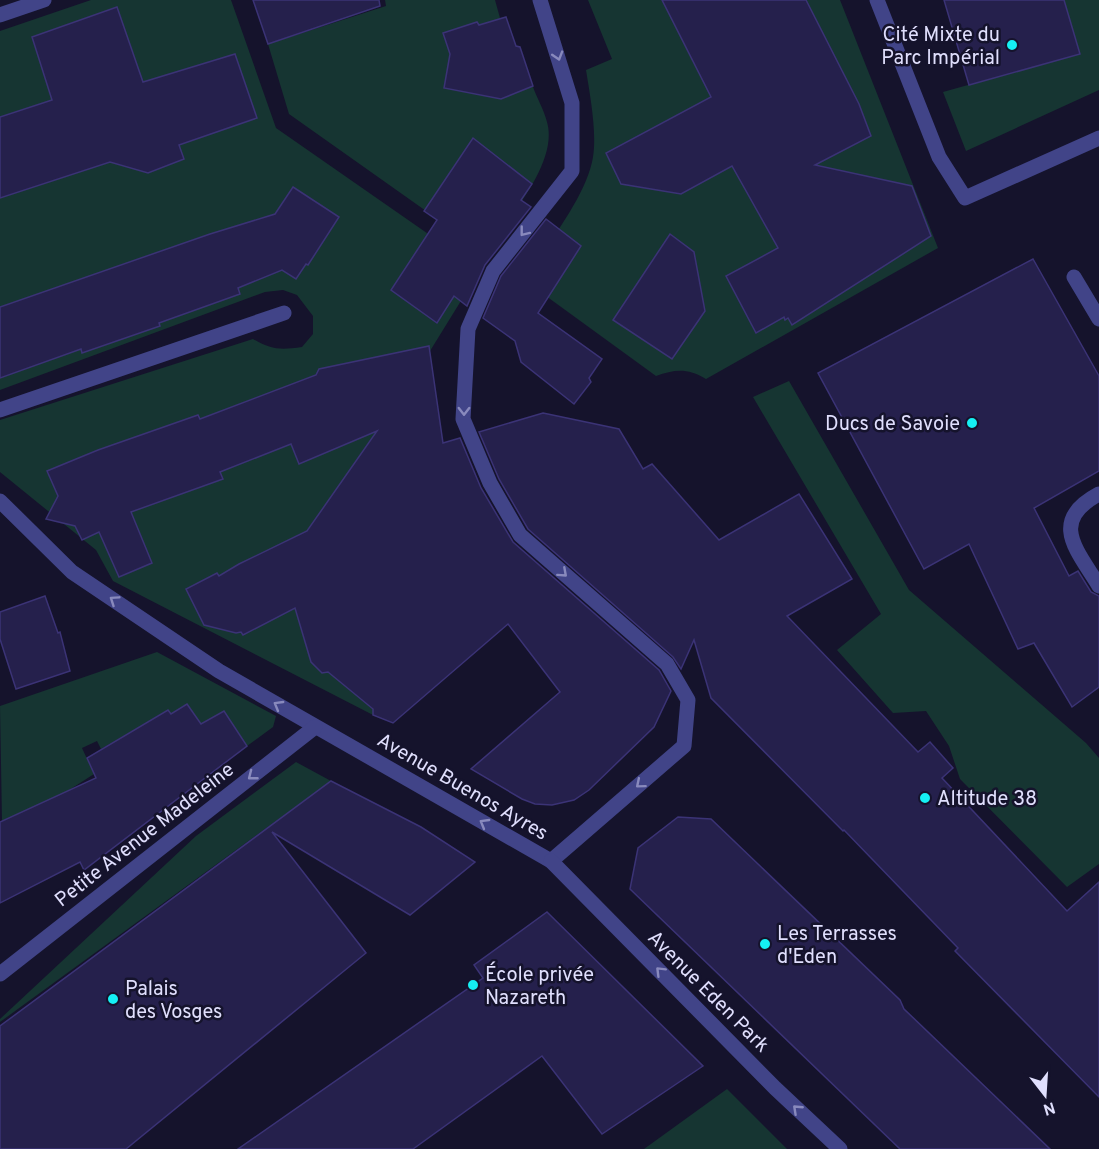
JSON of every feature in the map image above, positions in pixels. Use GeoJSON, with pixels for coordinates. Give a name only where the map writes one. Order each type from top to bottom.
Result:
{"type":"FeatureCollection","features":[{"type":"Feature","properties":{"kind":"street"},"geometry":{"type":"LineString","coordinates":[[0,15],[44,0]]}},
{"type":"Feature","properties":{"kind":"street","name":"Avenue Buenos Ayres"},"geometry":{"type":"LineString","coordinates":[[0,501],[72,572],[219,672],[551,861],[684,746],[688,700],[667,664],[520,535],[490,483],[463,419],[468,329],[494,271],[572,171],[572,103],[540,0]]}},
{"type":"Feature","properties":{"kind":"street"},"geometry":{"type":"LineString","coordinates":[[877,0],[939,157],[965,198],[1099,138]]}},
{"type":"Feature","properties":{"kind":"street"},"geometry":{"type":"LineString","coordinates":[[1074,277],[1099,319]]}},
{"type":"Feature","properties":{"kind":"street"},"geometry":{"type":"LineString","coordinates":[[0,410],[284,313]]}},
{"type":"Feature","properties":{"kind":"street"},"geometry":{"type":"LineString","coordinates":[[1099,494],[1085,501],[1074,514],[1070,528],[1073,544],[1099,586]]}},
{"type":"Feature","properties":{"kind":"street","name":"Petite Avenue Madeleine"},"geometry":{"type":"LineString","coordinates":[[0,974],[315,727]]}},
{"type":"Feature","properties":{"kind":"street","name":"Avenue Eden Park"},"geometry":{"type":"LineString","coordinates":[[551,861],[775,1088],[840,1149]]}},
{"type":"Feature","properties":{"kind":"green space"},"geometry":{"type":"Polygon","coordinates":[[[91,0],[231,0],[276,128],[480,270],[430,351],[445,457],[296,601],[312,662],[322,673],[328,672],[373,709],[373,715],[113,581],[96,550],[0,472],[0,420],[253,339],[271,347],[288,349],[302,347],[313,334],[313,316],[297,295],[283,290],[265,292],[0,390],[0,31],[91,0]]]}},
{"type":"Feature","properties":{"kind":"green space"},"geometry":{"type":"Polygon","coordinates":[[[385,0],[495,0],[500,18],[506,17],[516,46],[520,47],[546,118],[549,138],[545,155],[529,190],[484,252],[289,114],[268,44],[386,6],[385,0]]]}},
{"type":"Feature","properties":{"kind":"green space"},"geometry":{"type":"Polygon","coordinates":[[[588,0],[840,0],[938,248],[706,379],[681,371],[656,376],[524,280],[583,188],[593,157],[594,125],[586,70],[612,59],[588,0]]]}},
{"type":"Feature","properties":{"kind":"green space"},"geometry":{"type":"Polygon","coordinates":[[[1064,0],[1099,0],[1099,90],[966,151],[943,92],[1079,54],[1064,0]]]}},
{"type":"Feature","properties":{"kind":"green space"},"geometry":{"type":"Polygon","coordinates":[[[789,381],[909,590],[1086,743],[1099,758],[1099,864],[1067,887],[960,779],[949,746],[926,711],[893,713],[837,650],[881,614],[753,397],[789,381]]]}},
{"type":"Feature","properties":{"kind":"green space"},"geometry":{"type":"Polygon","coordinates":[[[157,652],[276,716],[273,727],[247,746],[224,711],[201,724],[187,704],[171,714],[168,710],[101,749],[97,741],[82,748],[94,774],[52,801],[2,821],[0,706],[157,652]]]}},
{"type":"Feature","properties":{"kind":"green space"},"geometry":{"type":"Polygon","coordinates":[[[296,762],[331,781],[0,1022],[0,1019],[196,836],[296,762]]]}},
{"type":"Feature","properties":{"kind":"green space"},"geometry":{"type":"Polygon","coordinates":[[[727,1089],[787,1149],[644,1149],[727,1089]]]}},
{"type":"Feature","properties":{"kind":"building"},"geometry":{"type":"Polygon","coordinates":[[[253,0],[379,0],[380,6],[268,44],[253,0]]]}},
{"type":"Feature","properties":{"kind":"building"},"geometry":{"type":"Polygon","coordinates":[[[662,0],[806,0],[859,104],[871,136],[815,165],[912,186],[931,236],[792,325],[788,318],[785,320],[784,317],[756,333],[726,276],[778,248],[732,166],[681,194],[621,184],[606,153],[711,97],[662,0]]]}},
{"type":"Feature","properties":{"kind":"building"},"geometry":{"type":"Polygon","coordinates":[[[944,0],[1064,0],[1080,54],[969,85],[944,0]]]}},
{"type":"Feature","properties":{"kind":"building"},"geometry":{"type":"Polygon","coordinates":[[[117,7],[143,82],[235,54],[257,118],[179,145],[184,159],[148,173],[110,162],[0,198],[0,117],[52,100],[32,37],[117,7]]]}},
{"type":"Feature","properties":{"kind":"building"},"geometry":{"type":"Polygon","coordinates":[[[506,17],[516,46],[520,47],[533,86],[501,99],[444,88],[450,54],[443,33],[477,22],[479,25],[506,17]]]}},
{"type":"Feature","properties":{"kind":"building"},"geometry":{"type":"Polygon","coordinates":[[[473,138],[532,184],[521,200],[531,207],[485,265],[467,306],[454,296],[437,323],[391,290],[437,220],[424,211],[473,138]]]}},
{"type":"Feature","properties":{"kind":"building"},"geometry":{"type":"Polygon","coordinates":[[[293,187],[339,217],[308,265],[306,264],[296,279],[282,270],[238,288],[240,294],[159,323],[160,326],[82,353],[81,349],[0,378],[0,307],[210,234],[275,214],[293,187]]]}},
{"type":"Feature","properties":{"kind":"building"},"geometry":{"type":"Polygon","coordinates":[[[546,219],[581,246],[538,313],[602,359],[589,378],[591,382],[574,404],[521,362],[515,341],[483,318],[501,276],[546,219]]]}},
{"type":"Feature","properties":{"kind":"building"},"geometry":{"type":"Polygon","coordinates":[[[670,234],[694,252],[705,311],[672,359],[613,320],[670,234]]]}},
{"type":"Feature","properties":{"kind":"building","name":"Ducs de Savoie"},"geometry":{"type":"Polygon","coordinates":[[[1033,259],[1099,376],[1099,471],[1034,508],[1069,576],[1078,571],[1091,592],[1099,596],[1099,687],[1072,707],[1034,643],[1018,649],[969,544],[924,569],[818,373],[1033,259]]]}},
{"type":"Feature","properties":{"kind":"building"},"geometry":{"type":"Polygon","coordinates":[[[429,346],[443,443],[460,438],[481,488],[513,542],[659,670],[671,691],[654,727],[589,790],[574,800],[552,805],[535,804],[522,799],[471,769],[560,692],[508,624],[393,723],[373,715],[373,709],[328,672],[322,673],[311,662],[295,608],[243,635],[241,632],[236,633],[204,625],[186,589],[217,573],[219,576],[307,531],[377,431],[299,464],[291,444],[220,472],[223,479],[131,512],[152,563],[119,577],[99,532],[82,540],[75,526],[46,519],[58,496],[47,471],[98,450],[198,415],[200,419],[316,375],[319,369],[429,346]]]}},
{"type":"Feature","properties":{"kind":"building"},"geometry":{"type":"Polygon","coordinates":[[[543,413],[619,429],[643,469],[652,464],[719,540],[799,494],[852,579],[787,616],[918,752],[930,742],[953,768],[942,778],[1067,911],[1099,882],[1099,1097],[955,951],[958,948],[844,830],[711,698],[694,640],[681,669],[673,657],[528,529],[499,479],[479,432],[543,413]]]}},
{"type":"Feature","properties":{"kind":"building"},"geometry":{"type":"Polygon","coordinates":[[[45,596],[58,633],[60,632],[70,671],[16,689],[0,639],[0,612],[45,596]]]}},
{"type":"Feature","properties":{"kind":"building"},"geometry":{"type":"Polygon","coordinates":[[[187,704],[201,724],[224,711],[247,746],[84,870],[80,862],[0,903],[0,822],[96,778],[87,758],[168,710],[171,714],[187,704]]]}},
{"type":"Feature","properties":{"kind":"building"},"geometry":{"type":"Polygon","coordinates":[[[331,781],[421,827],[475,862],[410,915],[272,832],[366,953],[126,1149],[0,1149],[0,1026],[331,781]]]}},
{"type":"Feature","properties":{"kind":"building","name":"Les Terrasses d'Eden"},"geometry":{"type":"Polygon","coordinates":[[[678,817],[711,819],[900,1000],[904,1009],[1050,1149],[900,1149],[630,889],[638,848],[678,817]]]}},
{"type":"Feature","properties":{"kind":"building"},"geometry":{"type":"Polygon","coordinates":[[[547,912],[703,1066],[602,1134],[542,1056],[413,1149],[238,1149],[483,978],[474,965],[547,912]]]}},
{"type":"Feature","properties":{"kind":"place","name":"Cité Mixte du Parc Impérial"},"geometry":{"type":"Point","coordinates":[1012,45]}},
{"type":"Feature","properties":{"kind":"place","name":"Ducs de Savoie"},"geometry":{"type":"Point","coordinates":[972,423]}},
{"type":"Feature","properties":{"kind":"place","name":"Altitude 38"},"geometry":{"type":"Point","coordinates":[925,798]}},
{"type":"Feature","properties":{"kind":"place","name":"Les Terrasses d'Eden"},"geometry":{"type":"Point","coordinates":[765,944]}},
{"type":"Feature","properties":{"kind":"place","name":"École privée Nazareth"},"geometry":{"type":"Point","coordinates":[473,985]}},
{"type":"Feature","properties":{"kind":"place","name":"Palais des Vosges"},"geometry":{"type":"Point","coordinates":[113,999]}}]}
